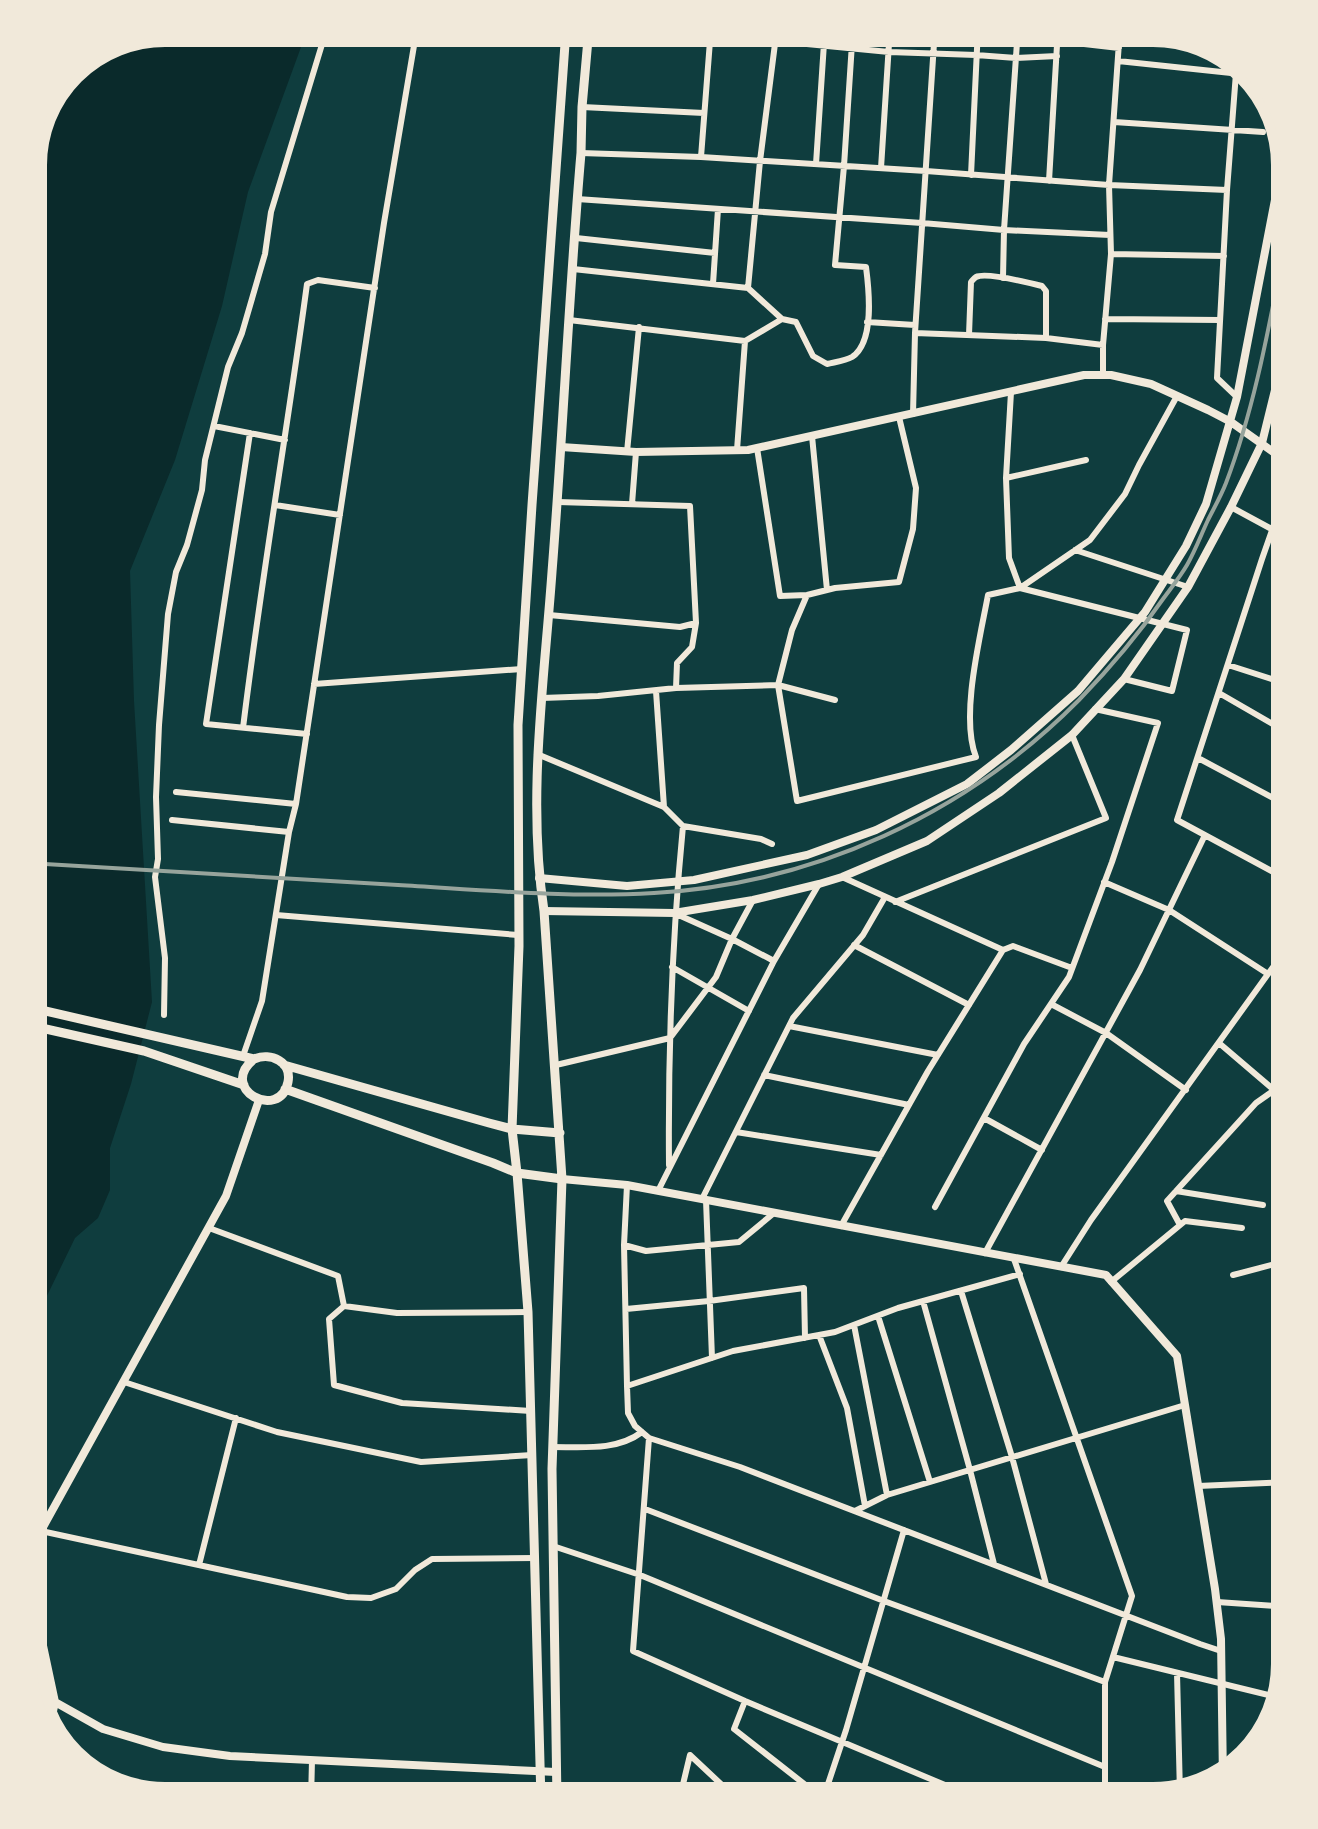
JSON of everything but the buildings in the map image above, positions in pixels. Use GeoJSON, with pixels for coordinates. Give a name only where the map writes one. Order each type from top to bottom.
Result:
{"type":"FeatureCollection","features":[{"type":"Feature","properties":{"kind":"main road"},"geometry":{"type":"LineString","coordinates":[[541,1787],[528,1312],[512,1129],[518,935],[518,725],[565,42]]}},
{"type":"Feature","properties":{"kind":"main road"},"geometry":{"type":"LineString","coordinates":[[557,1787],[552,1447],[562,1179],[556,1065],[539,878],[537,754],[558,502],[587,42]]}},
{"type":"Feature","properties":{"kind":"main road"},"geometry":{"type":"LineString","coordinates":[[539,878],[627,886],[694,880],[807,855],[876,830],[967,784],[1078,691],[1140,617],[1186,546],[1206,504],[1237,397],[1276,195]]}},
{"type":"Feature","properties":{"kind":"main road"},"geometry":{"type":"LineString","coordinates":[[561,447],[632,452],[757,448],[1084,375],[1111,375],[1151,384],[1177,396],[1231,422],[1276,454]]}},
{"type":"Feature","properties":{"kind":"main road"},"geometry":{"type":"LineString","coordinates":[[544,911],[674,913],[753,900],[819,884],[927,841],[999,793],[1072,735],[1124,679],[1188,587],[1262,443],[1276,386]]}},
{"type":"Feature","properties":{"kind":"main road"},"geometry":{"type":"LineString","coordinates":[[42,1010],[254,1059],[274,1057],[284,1065],[512,1129],[560,1133]]}},
{"type":"Feature","properties":{"kind":"main road"},"geometry":{"type":"LineString","coordinates":[[42,1028],[144,1051],[244,1085]]}},
{"type":"Feature","properties":{"kind":"main road"},"geometry":{"type":"LineString","coordinates":[[254,1059],[243,1078],[244,1085],[259,1100],[274,1099],[285,1089],[288,1077],[284,1065]]}},
{"type":"Feature","properties":{"kind":"main road"},"geometry":{"type":"LineString","coordinates":[[285,1089],[517,1173],[627,1185],[1106,1275],[1177,1356],[1217,1602],[1223,1764]]}},
{"type":"Feature","properties":{"kind":"main road"},"geometry":{"type":"LineString","coordinates":[[42,1529],[226,1196],[259,1100]]}},
{"type":"Feature","properties":{"kind":"main road"},"geometry":{"type":"LineString","coordinates":[[42,1641],[55,1702],[52,1714]]}},
{"type":"Feature","properties":{"kind":"main road"},"geometry":{"type":"LineString","coordinates":[[55,1702],[103,1729],[163,1747],[230,1756],[556,1772]]}},
{"type":"Feature","properties":{"kind":"street"},"geometry":{"type":"LineString","coordinates":[[164,1015],[165,958],[155,877],[158,859],[156,797],[159,725],[167,626],[176,572],[202,490],[205,460],[228,367],[242,333],[265,254],[271,212],[323,42]]}},
{"type":"Feature","properties":{"kind":"street"},"geometry":{"type":"LineString","coordinates":[[243,1056],[262,1001],[296,804],[415,42]]}},
{"type":"Feature","properties":{"kind":"street"},"geometry":{"type":"LineString","coordinates":[[701,157],[710,42]]}},
{"type":"Feature","properties":{"kind":"street"},"geometry":{"type":"LineString","coordinates":[[748,288],[776,42]]}},
{"type":"Feature","properties":{"kind":"street"},"geometry":{"type":"LineString","coordinates":[[784,42],[889,52],[1016,58],[1057,56]]}},
{"type":"Feature","properties":{"kind":"street"},"geometry":{"type":"LineString","coordinates":[[816,164],[824,42]]}},
{"type":"Feature","properties":{"kind":"street"},"geometry":{"type":"LineString","coordinates":[[573,269],[748,288],[782,319],[796,322],[813,356],[827,364],[849,358],[860,350],[869,298],[866,267],[835,265],[852,42]]}},
{"type":"Feature","properties":{"kind":"street"},"geometry":{"type":"LineString","coordinates":[[881,168],[889,42]]}},
{"type":"Feature","properties":{"kind":"street"},"geometry":{"type":"LineString","coordinates":[[913,414],[915,329],[934,42]]}},
{"type":"Feature","properties":{"kind":"street"},"geometry":{"type":"LineString","coordinates":[[971,175],[977,42]]}},
{"type":"Feature","properties":{"kind":"street"},"geometry":{"type":"LineString","coordinates":[[1003,278],[1017,42]]}},
{"type":"Feature","properties":{"kind":"street"},"geometry":{"type":"LineString","coordinates":[[1049,181],[1058,42]]}},
{"type":"Feature","properties":{"kind":"street"},"geometry":{"type":"LineString","coordinates":[[1067,42],[1119,48]]}},
{"type":"Feature","properties":{"kind":"street"},"geometry":{"type":"LineString","coordinates":[[1103,375],[1111,254],[1109,185],[1119,42]]}},
{"type":"Feature","properties":{"kind":"street"},"geometry":{"type":"LineString","coordinates":[[1118,61],[1234,73]]}},
{"type":"Feature","properties":{"kind":"street"},"geometry":{"type":"LineString","coordinates":[[1236,75],[1217,378],[1237,397]]}},
{"type":"Feature","properties":{"kind":"street"},"geometry":{"type":"LineString","coordinates":[[582,107],[704,113]]}},
{"type":"Feature","properties":{"kind":"street"},"geometry":{"type":"LineString","coordinates":[[1114,122],[1263,132]]}},
{"type":"Feature","properties":{"kind":"street"},"geometry":{"type":"LineString","coordinates":[[581,153],[701,157],[1227,190]]}},
{"type":"Feature","properties":{"kind":"street"},"geometry":{"type":"LineString","coordinates":[[577,199],[1110,235]]}},
{"type":"Feature","properties":{"kind":"street"},"geometry":{"type":"LineString","coordinates":[[713,284],[718,209]]}},
{"type":"Feature","properties":{"kind":"street"},"geometry":{"type":"LineString","coordinates":[[576,238],[715,253]]}},
{"type":"Feature","properties":{"kind":"street"},"geometry":{"type":"LineString","coordinates":[[1111,254],[1224,256]]}},
{"type":"Feature","properties":{"kind":"street"},"geometry":{"type":"LineString","coordinates":[[969,335],[971,282],[981,276],[1042,286],[1046,291],[1046,338]]}},
{"type":"Feature","properties":{"kind":"street"},"geometry":{"type":"LineString","coordinates":[[243,728],[307,284],[318,280],[375,288]]}},
{"type":"Feature","properties":{"kind":"street"},"geometry":{"type":"LineString","coordinates":[[569,320],[745,341],[782,319]]}},
{"type":"Feature","properties":{"kind":"street"},"geometry":{"type":"LineString","coordinates":[[1105,319],[1220,320]]}},
{"type":"Feature","properties":{"kind":"street"},"geometry":{"type":"LineString","coordinates":[[867,322],[969,335],[1046,338],[1103,345]]}},
{"type":"Feature","properties":{"kind":"street"},"geometry":{"type":"LineString","coordinates":[[632,504],[639,327]]}},
{"type":"Feature","properties":{"kind":"street"},"geometry":{"type":"LineString","coordinates":[[737,450],[745,341]]}},
{"type":"Feature","properties":{"kind":"street"},"geometry":{"type":"LineString","coordinates":[[1011,392],[1006,478],[1009,558],[1020,588]]}},
{"type":"Feature","properties":{"kind":"street"},"geometry":{"type":"LineString","coordinates":[[807,595],[792,630],[778,685],[797,801],[976,757],[972,749],[969,718],[988,595],[1020,588],[1090,540],[1125,494],[1177,396]]}},
{"type":"Feature","properties":{"kind":"street"},"geometry":{"type":"LineString","coordinates":[[757,448],[780,596],[899,582],[913,529],[916,488],[899,417]]}},
{"type":"Feature","properties":{"kind":"street"},"geometry":{"type":"LineString","coordinates":[[214,426],[285,440]]}},
{"type":"Feature","properties":{"kind":"street"},"geometry":{"type":"LineString","coordinates":[[250,433],[206,724],[307,734]]}},
{"type":"Feature","properties":{"kind":"street"},"geometry":{"type":"LineString","coordinates":[[812,436],[827,590]]}},
{"type":"Feature","properties":{"kind":"street"},"geometry":{"type":"LineString","coordinates":[[1006,478],[1086,460]]}},
{"type":"Feature","properties":{"kind":"street"},"geometry":{"type":"LineString","coordinates":[[558,502],[690,506],[696,623],[692,647],[677,663],[676,688]]}},
{"type":"Feature","properties":{"kind":"street"},"geometry":{"type":"LineString","coordinates":[[275,505],[340,515]]}},
{"type":"Feature","properties":{"kind":"street"},"geometry":{"type":"LineString","coordinates":[[1231,507],[1276,531]]}},
{"type":"Feature","properties":{"kind":"street"},"geometry":{"type":"LineString","coordinates":[[1276,520],[1177,820],[1276,873]]}},
{"type":"Feature","properties":{"kind":"street"},"geometry":{"type":"LineString","coordinates":[[1075,550],[1188,587]]}},
{"type":"Feature","properties":{"kind":"street"},"geometry":{"type":"LineString","coordinates":[[1020,588],[1187,630],[1172,691],[1124,679]]}},
{"type":"Feature","properties":{"kind":"street"},"geometry":{"type":"LineString","coordinates":[[549,615],[680,627],[696,623]]}},
{"type":"Feature","properties":{"kind":"street"},"geometry":{"type":"LineString","coordinates":[[1228,665],[1276,678]]}},
{"type":"Feature","properties":{"kind":"street"},"geometry":{"type":"LineString","coordinates":[[314,684],[522,669]]}},
{"type":"Feature","properties":{"kind":"street"},"geometry":{"type":"LineString","coordinates":[[542,698],[676,688],[778,685],[835,700]]}},
{"type":"Feature","properties":{"kind":"street"},"geometry":{"type":"LineString","coordinates":[[656,691],[664,807]]}},
{"type":"Feature","properties":{"kind":"street"},"geometry":{"type":"LineString","coordinates":[[1219,693],[1276,726]]}},
{"type":"Feature","properties":{"kind":"street"},"geometry":{"type":"LineString","coordinates":[[935,1207],[1024,1044],[1069,977],[1158,723],[1095,709]]}},
{"type":"Feature","properties":{"kind":"street"},"geometry":{"type":"LineString","coordinates":[[895,902],[1106,818],[1072,735]]}},
{"type":"Feature","properties":{"kind":"street"},"geometry":{"type":"LineString","coordinates":[[537,754],[664,807],[683,826],[761,839],[772,844]]}},
{"type":"Feature","properties":{"kind":"street"},"geometry":{"type":"LineString","coordinates":[[1198,758],[1276,800]]}},
{"type":"Feature","properties":{"kind":"street"},"geometry":{"type":"LineString","coordinates":[[176,792],[296,804]]}},
{"type":"Feature","properties":{"kind":"street"},"geometry":{"type":"LineString","coordinates":[[172,820],[289,832]]}},
{"type":"Feature","properties":{"kind":"street"},"geometry":{"type":"LineString","coordinates":[[669,1168],[674,913],[683,826]]}},
{"type":"Feature","properties":{"kind":"street"},"geometry":{"type":"LineString","coordinates":[[985,1253],[1140,970],[1205,835]]}},
{"type":"Feature","properties":{"kind":"street"},"geometry":{"type":"LineString","coordinates":[[842,877],[1003,950]]}},
{"type":"Feature","properties":{"kind":"street"},"geometry":{"type":"LineString","coordinates":[[1104,882],[1169,910],[1268,974]]}},
{"type":"Feature","properties":{"kind":"street"},"geometry":{"type":"LineString","coordinates":[[658,1191],[774,961],[819,884]]}},
{"type":"Feature","properties":{"kind":"street"},"geometry":{"type":"LineString","coordinates":[[712,1358],[704,1200],[793,1018],[863,935],[885,897]]}},
{"type":"Feature","properties":{"kind":"street"},"geometry":{"type":"LineString","coordinates":[[556,1065],[670,1038],[716,977],[753,900]]}},
{"type":"Feature","properties":{"kind":"street"},"geometry":{"type":"LineString","coordinates":[[674,913],[774,961]]}},
{"type":"Feature","properties":{"kind":"street"},"geometry":{"type":"LineString","coordinates":[[276,915],[518,935]]}},
{"type":"Feature","properties":{"kind":"street"},"geometry":{"type":"LineString","coordinates":[[854,945],[969,1005]]}},
{"type":"Feature","properties":{"kind":"street"},"geometry":{"type":"LineString","coordinates":[[841,1226],[938,1055],[1003,950],[1013,946],[1072,968]]}},
{"type":"Feature","properties":{"kind":"street"},"geometry":{"type":"LineString","coordinates":[[1061,1267],[1091,1220],[1276,963]]}},
{"type":"Feature","properties":{"kind":"street"},"geometry":{"type":"LineString","coordinates":[[672,967],[749,1011]]}},
{"type":"Feature","properties":{"kind":"street"},"geometry":{"type":"LineString","coordinates":[[1051,1004],[1106,1033],[1186,1090]]}},
{"type":"Feature","properties":{"kind":"street"},"geometry":{"type":"LineString","coordinates":[[789,1026],[938,1055]]}},
{"type":"Feature","properties":{"kind":"street"},"geometry":{"type":"LineString","coordinates":[[1219,1043],[1276,1095]]}},
{"type":"Feature","properties":{"kind":"street"},"geometry":{"type":"LineString","coordinates":[[764,1075],[909,1105]]}},
{"type":"Feature","properties":{"kind":"street"},"geometry":{"type":"LineString","coordinates":[[1180,1225],[1167,1201],[1256,1103],[1274,1090]]}},
{"type":"Feature","properties":{"kind":"street"},"geometry":{"type":"LineString","coordinates":[[984,1118],[1042,1150]]}},
{"type":"Feature","properties":{"kind":"street"},"geometry":{"type":"LineString","coordinates":[[736,1132],[881,1155]]}},
{"type":"Feature","properties":{"kind":"street"},"geometry":{"type":"LineString","coordinates":[[627,1185],[624,1245],[628,1413],[635,1426],[649,1438],[740,1467],[1221,1651]]}},
{"type":"Feature","properties":{"kind":"street"},"geometry":{"type":"LineString","coordinates":[[1176,1191],[1263,1205]]}},
{"type":"Feature","properties":{"kind":"street"},"geometry":{"type":"LineString","coordinates":[[624,1245],[646,1251],[739,1242],[774,1213]]}},
{"type":"Feature","properties":{"kind":"street"},"geometry":{"type":"LineString","coordinates":[[1111,1282],[1185,1221],[1242,1228]]}},
{"type":"Feature","properties":{"kind":"street"},"geometry":{"type":"LineString","coordinates":[[209,1228],[338,1276],[344,1306]]}},
{"type":"Feature","properties":{"kind":"street"},"geometry":{"type":"LineString","coordinates":[[1014,1259],[1132,1596],[1105,1682],[1105,1787]]}},
{"type":"Feature","properties":{"kind":"street"},"geometry":{"type":"LineString","coordinates":[[1233,1275],[1276,1264]]}},
{"type":"Feature","properties":{"kind":"street"},"geometry":{"type":"LineString","coordinates":[[627,1386],[733,1351],[835,1332],[923,1301],[1020,1274]]}},
{"type":"Feature","properties":{"kind":"street"},"geometry":{"type":"LineString","coordinates":[[626,1309],[804,1288],[805,1338]]}},
{"type":"Feature","properties":{"kind":"street"},"geometry":{"type":"LineString","coordinates":[[961,1291],[1012,1457],[1046,1584]]}},
{"type":"Feature","properties":{"kind":"street"},"geometry":{"type":"LineString","coordinates":[[923,1301],[994,1564]]}},
{"type":"Feature","properties":{"kind":"street"},"geometry":{"type":"LineString","coordinates":[[528,1312],[397,1313],[344,1306],[329,1319],[334,1385],[402,1403],[531,1411]]}},
{"type":"Feature","properties":{"kind":"street"},"geometry":{"type":"LineString","coordinates":[[878,1316],[930,1482]]}},
{"type":"Feature","properties":{"kind":"street"},"geometry":{"type":"LineString","coordinates":[[854,1325],[887,1495]]}},
{"type":"Feature","properties":{"kind":"street"},"geometry":{"type":"LineString","coordinates":[[819,1335],[847,1408],[865,1506]]}},
{"type":"Feature","properties":{"kind":"street"},"geometry":{"type":"LineString","coordinates":[[124,1382],[277,1432],[421,1462],[532,1455]]}},
{"type":"Feature","properties":{"kind":"street"},"geometry":{"type":"LineString","coordinates":[[855,1511],[887,1495],[1185,1405]]}},
{"type":"Feature","properties":{"kind":"street"},"geometry":{"type":"LineString","coordinates":[[199,1565],[236,1418]]}},
{"type":"Feature","properties":{"kind":"street"},"geometry":{"type":"LineString","coordinates":[[552,1447],[622,1444],[642,1432]]}},
{"type":"Feature","properties":{"kind":"street"},"geometry":{"type":"LineString","coordinates":[[649,1438],[633,1651],[950,1787]]}},
{"type":"Feature","properties":{"kind":"street"},"geometry":{"type":"LineString","coordinates":[[1198,1486],[1276,1483]]}},
{"type":"Feature","properties":{"kind":"street"},"geometry":{"type":"LineString","coordinates":[[645,1509],[1105,1682]]}},
{"type":"Feature","properties":{"kind":"street"},"geometry":{"type":"LineString","coordinates":[[828,1787],[904,1530]]}},
{"type":"Feature","properties":{"kind":"street"},"geometry":{"type":"LineString","coordinates":[[42,1531],[347,1597],[371,1598],[396,1589],[415,1570],[432,1559],[535,1558]]}},
{"type":"Feature","properties":{"kind":"street"},"geometry":{"type":"LineString","coordinates":[[553,1546],[640,1575],[1105,1767]]}},
{"type":"Feature","properties":{"kind":"street"},"geometry":{"type":"LineString","coordinates":[[1217,1602],[1276,1606]]}},
{"type":"Feature","properties":{"kind":"street"},"geometry":{"type":"LineString","coordinates":[[1113,1657],[1272,1696]]}},
{"type":"Feature","properties":{"kind":"street"},"geometry":{"type":"LineString","coordinates":[[1177,1673],[1180,1784]]}},
{"type":"Feature","properties":{"kind":"street"},"geometry":{"type":"LineString","coordinates":[[745,1701],[734,1729],[808,1787]]}},
{"type":"Feature","properties":{"kind":"street"},"geometry":{"type":"LineString","coordinates":[[682,1787],[690,1755],[724,1787]]}},
{"type":"Feature","properties":{"kind":"street"},"geometry":{"type":"LineString","coordinates":[[311,1787],[312,1760]]}},
{"type":"Feature","properties":{"kind":"water"},"geometry":{"type":"Polygon","coordinates":[[[165,42],[303,42],[248,192],[222,306],[175,460],[130,571],[134,701],[152,1002],[131,1084],[110,1148],[110,1190],[98,1218],[75,1238],[42,1306],[42,157],[46,133],[68,90],[84,73],[126,49],[165,42]]]}},
{"type":"Feature","properties":{"kind":"railway"},"geometry":{"type":"LineString","coordinates":[[42,864],[526,893],[654,893],[714,887],[772,875],[829,858],[884,836],[937,809],[1035,741],[1113,663],[1181,574],[1222,493],[1237,451],[1263,353],[1276,288]]}}]}
